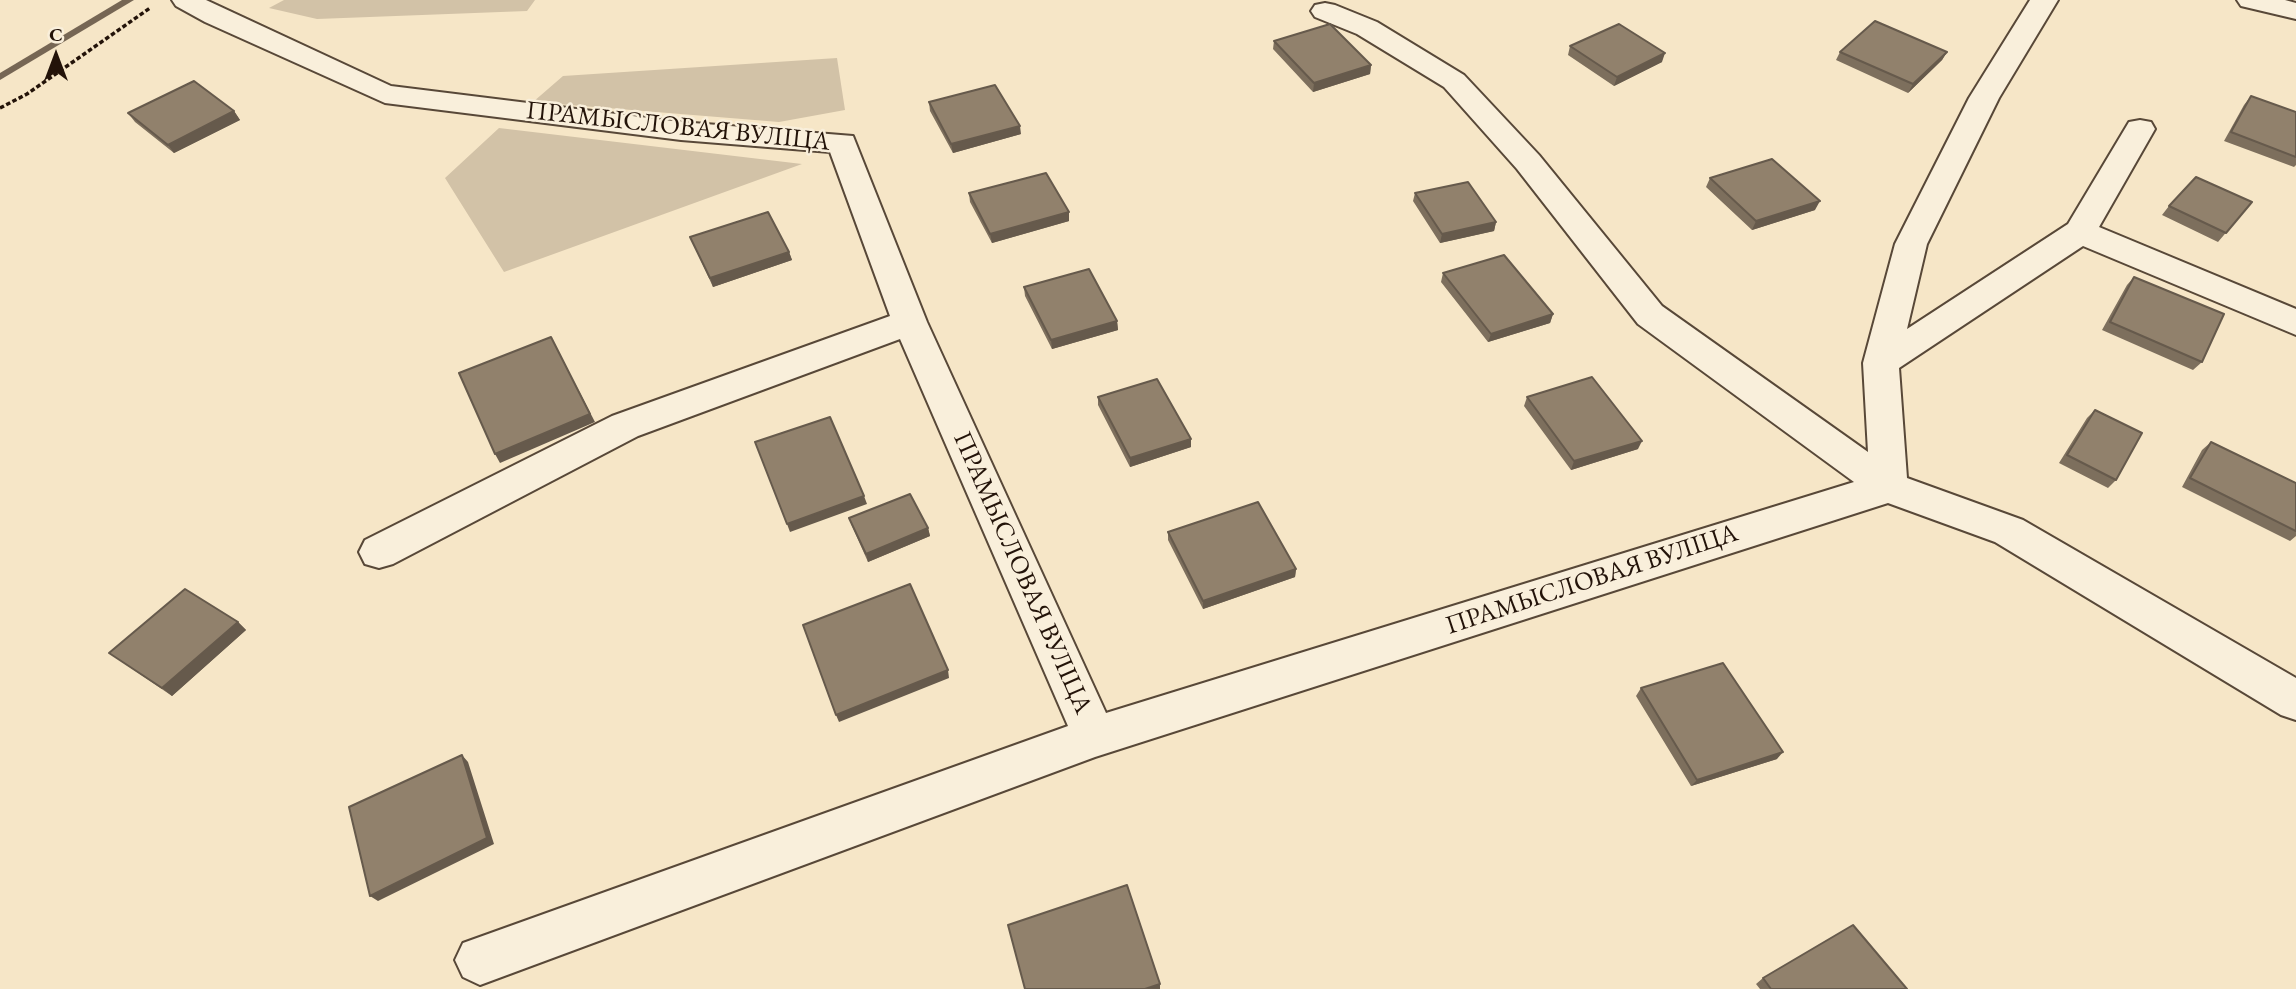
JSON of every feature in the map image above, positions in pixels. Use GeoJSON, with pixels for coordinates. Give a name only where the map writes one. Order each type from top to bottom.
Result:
{"type":"FeatureCollection","features":[{"type":"Feature","properties":{"kind":"street","name":"ПРАМЫСЛОВАЯ ВУЛІЦА"},"geometry":{"type":"LineString","coordinates":[[186,0],[384,94],[681,131],[842,144],[909,322],[1095,737]]}},
{"type":"Feature","properties":{"kind":"street"},"geometry":{"type":"LineString","coordinates":[[1889,486],[1881,363],[1911,244],[1984,98],[2044,0]]}},
{"type":"Feature","properties":{"kind":"street"},"geometry":{"type":"LineString","coordinates":[[2251,0],[2296,11]]}},
{"type":"Feature","properties":{"kind":"street"},"geometry":{"type":"LineString","coordinates":[[1325,11],[1367,28],[1454,81],[1528,162],[1650,315],[1889,486],[2009,531],[2296,701]]}},
{"type":"Feature","properties":{"kind":"street"},"geometry":{"type":"LineString","coordinates":[[1881,363],[2080,232],[2140,129]]}},
{"type":"Feature","properties":{"kind":"street"},"geometry":{"type":"LineString","coordinates":[[2080,232],[2296,323]]}},
{"type":"Feature","properties":{"kind":"street"},"geometry":{"type":"LineString","coordinates":[[379,552],[625,426],[909,322]]}},
{"type":"Feature","properties":{"kind":"street","name":"ПРАМЫСЛОВАЯ ВУЛІЦА"},"geometry":{"type":"LineString","coordinates":[[480,960],[1095,737],[1889,486]]}},
{"type":"Feature","properties":{"kind":"path"},"geometry":{"type":"LineString","coordinates":[[0,108],[27,94],[150,8]]}},
{"type":"Feature","properties":{"kind":"shaded area"},"geometry":{"type":"Polygon","coordinates":[[[284,0],[535,0],[527,11],[317,19],[269,8],[284,0]]]}},
{"type":"Feature","properties":{"kind":"shaded area"},"geometry":{"type":"Polygon","coordinates":[[[837,58],[845,110],[779,122],[533,102],[563,76],[837,58]]]}},
{"type":"Feature","properties":{"kind":"shaded area"},"geometry":{"type":"Polygon","coordinates":[[[499,128],[802,164],[504,272],[445,178],[499,128]]]}},
{"type":"Feature","properties":{"kind":"building"},"geometry":{"type":"Polygon","coordinates":[[[1875,21],[1947,52],[1913,84],[1840,52],[1875,21]]]}},
{"type":"Feature","properties":{"kind":"building"},"geometry":{"type":"Polygon","coordinates":[[[1330,24],[1371,65],[1314,83],[1274,41],[1330,24]]]}},
{"type":"Feature","properties":{"kind":"building"},"geometry":{"type":"Polygon","coordinates":[[[1619,24],[1665,53],[1617,77],[1570,46],[1619,24]]]}},
{"type":"Feature","properties":{"kind":"building"},"geometry":{"type":"Polygon","coordinates":[[[194,81],[234,111],[168,145],[128,113],[194,81]]]}},
{"type":"Feature","properties":{"kind":"building"},"geometry":{"type":"Polygon","coordinates":[[[995,85],[1020,126],[951,144],[929,102],[995,85]]]}},
{"type":"Feature","properties":{"kind":"building"},"geometry":{"type":"Polygon","coordinates":[[[2251,96],[2296,112],[2296,157],[2231,132],[2251,96]]]}},
{"type":"Feature","properties":{"kind":"building"},"geometry":{"type":"Polygon","coordinates":[[[1772,159],[1820,201],[1756,221],[1710,178],[1772,159]]]}},
{"type":"Feature","properties":{"kind":"building"},"geometry":{"type":"Polygon","coordinates":[[[1046,173],[1069,212],[990,234],[969,193],[1046,173]]]}},
{"type":"Feature","properties":{"kind":"building"},"geometry":{"type":"Polygon","coordinates":[[[2196,177],[2252,202],[2226,233],[2169,206],[2196,177]]]}},
{"type":"Feature","properties":{"kind":"building"},"geometry":{"type":"Polygon","coordinates":[[[1468,182],[1496,222],[1442,234],[1415,193],[1468,182]]]}},
{"type":"Feature","properties":{"kind":"building"},"geometry":{"type":"Polygon","coordinates":[[[768,212],[789,252],[710,278],[690,237],[768,212]]]}},
{"type":"Feature","properties":{"kind":"building"},"geometry":{"type":"Polygon","coordinates":[[[1504,255],[1553,314],[1491,334],[1443,273],[1504,255]]]}},
{"type":"Feature","properties":{"kind":"building"},"geometry":{"type":"Polygon","coordinates":[[[1089,269],[1117,321],[1051,340],[1024,287],[1089,269]]]}},
{"type":"Feature","properties":{"kind":"building"},"geometry":{"type":"Polygon","coordinates":[[[2134,277],[2224,314],[2202,362],[2110,322],[2134,277]]]}},
{"type":"Feature","properties":{"kind":"building"},"geometry":{"type":"Polygon","coordinates":[[[551,337],[590,414],[495,454],[459,373],[551,337]]]}},
{"type":"Feature","properties":{"kind":"building"},"geometry":{"type":"Polygon","coordinates":[[[1592,377],[1642,441],[1574,461],[1527,397],[1592,377]]]}},
{"type":"Feature","properties":{"kind":"building"},"geometry":{"type":"Polygon","coordinates":[[[1157,379],[1191,439],[1130,458],[1098,397],[1157,379]]]}},
{"type":"Feature","properties":{"kind":"building"},"geometry":{"type":"Polygon","coordinates":[[[2095,410],[2142,433],[2116,480],[2067,455],[2095,410]]]}},
{"type":"Feature","properties":{"kind":"building"},"geometry":{"type":"Polygon","coordinates":[[[830,417],[864,496],[787,524],[755,442],[830,417]]]}},
{"type":"Feature","properties":{"kind":"building"},"geometry":{"type":"Polygon","coordinates":[[[2211,442],[2296,483],[2296,531],[2190,478],[2211,442]]]}},
{"type":"Feature","properties":{"kind":"building"},"geometry":{"type":"Polygon","coordinates":[[[910,494],[928,528],[866,554],[849,518],[910,494]]]}},
{"type":"Feature","properties":{"kind":"building"},"geometry":{"type":"Polygon","coordinates":[[[1258,502],[1296,569],[1203,601],[1168,532],[1258,502]]]}},
{"type":"Feature","properties":{"kind":"building"},"geometry":{"type":"Polygon","coordinates":[[[910,584],[948,670],[836,715],[803,625],[910,584]]]}},
{"type":"Feature","properties":{"kind":"building"},"geometry":{"type":"Polygon","coordinates":[[[185,589],[238,622],[162,688],[109,653],[185,589]]]}},
{"type":"Feature","properties":{"kind":"building"},"geometry":{"type":"Polygon","coordinates":[[[1723,663],[1783,752],[1697,780],[1641,688],[1723,663]]]}},
{"type":"Feature","properties":{"kind":"building"},"geometry":{"type":"Polygon","coordinates":[[[462,755],[487,838],[370,896],[349,807],[462,755]]]}},
{"type":"Feature","properties":{"kind":"building"},"geometry":{"type":"Polygon","coordinates":[[[1127,885],[1160,984],[1145,989],[1025,989],[1008,925],[1127,885]]]}},
{"type":"Feature","properties":{"kind":"building"},"geometry":{"type":"Polygon","coordinates":[[[1853,925],[1907,989],[1771,989],[1763,978],[1853,925]]]}},
{"type":"Feature","properties":{"kind":"waterway"},"geometry":{"type":"LineString","coordinates":[[0,77],[129,0]]}}]}
